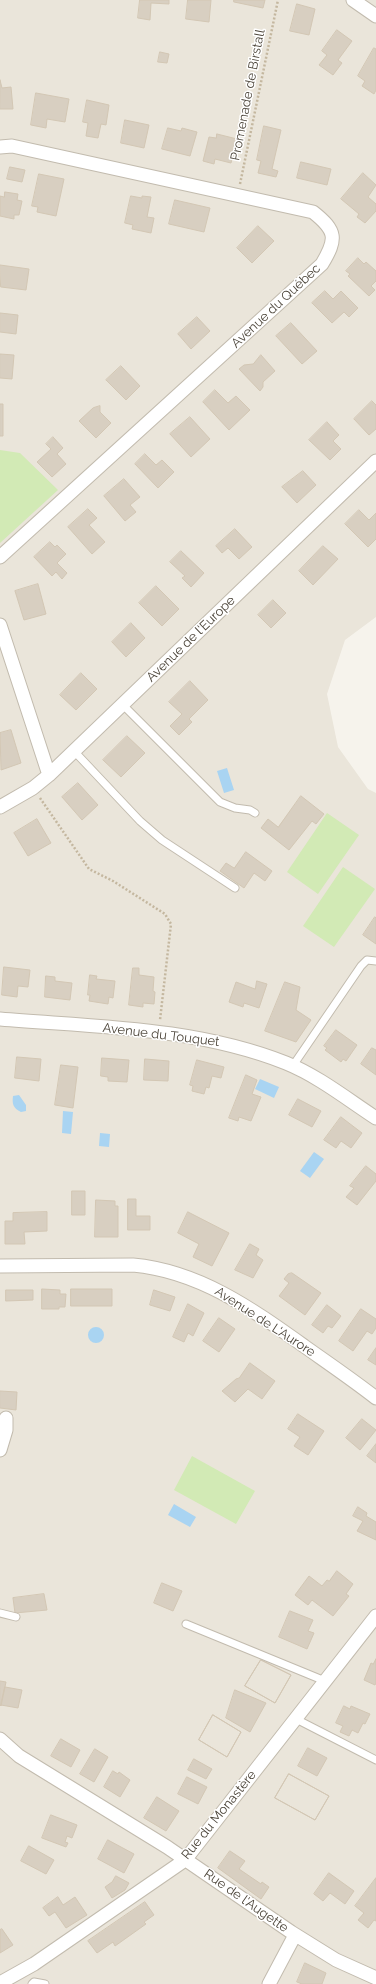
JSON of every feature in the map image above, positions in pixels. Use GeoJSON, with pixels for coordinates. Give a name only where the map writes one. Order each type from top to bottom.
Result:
{"type":"FeatureCollection","features":[{"type":"Feature","properties":{"kind":"street"},"geometry":{"type":"LineString","coordinates":[[352,0],[376,16]]}},
{"type":"Feature","properties":{"kind":"street","name":"Avenue du Québec"},"geometry":{"type":"LineString","coordinates":[[0,146],[12,146],[238,194],[314,212],[326,222],[333,235],[330,250],[322,264],[0,557]]}},
{"type":"Feature","properties":{"kind":"street","name":"Avenue de l'Europe"},"geometry":{"type":"LineString","coordinates":[[0,807],[33,788],[49,775],[376,461]]}},
{"type":"Feature","properties":{"kind":"street"},"geometry":{"type":"LineString","coordinates":[[0,625],[49,775]]}},
{"type":"Feature","properties":{"kind":"street","name":"Avenue du Touquet"},"geometry":{"type":"LineString","coordinates":[[0,1019],[159,1033],[200,1038],[235,1046],[292,1067],[342,1095],[376,1118]]}},
{"type":"Feature","properties":{"kind":"street","name":"Avenue de L'Aurore"},"geometry":{"type":"LineString","coordinates":[[0,1266],[133,1265],[153,1267],[189,1277],[235,1300],[262,1317],[376,1398]]}},
{"type":"Feature","properties":{"kind":"street"},"geometry":{"type":"LineString","coordinates":[[0,1450],[6,1430],[6,1418]]}},
{"type":"Feature","properties":{"kind":"street","name":"Rue du Monastère"},"geometry":{"type":"LineString","coordinates":[[0,1983],[34,1964],[185,1860],[325,1680],[371,1632],[376,1616]]}},
{"type":"Feature","properties":{"kind":"street","name":"Rue de l'Augette"},"geometry":{"type":"LineString","coordinates":[[0,1739],[24,1759],[185,1860],[295,1935],[336,1960],[376,1978]]}},
{"type":"Feature","properties":{"kind":"street"},"geometry":{"type":"LineString","coordinates":[[269,1984],[295,1935]]}},
{"type":"Feature","properties":{"kind":"lane"},"geometry":{"type":"LineString","coordinates":[[123,705],[220,802],[235,808],[250,810],[255,813]]}},
{"type":"Feature","properties":{"kind":"lane"},"geometry":{"type":"LineString","coordinates":[[74,751],[140,821],[162,840],[235,888]]}},
{"type":"Feature","properties":{"kind":"lane"},"geometry":{"type":"LineString","coordinates":[[292,1067],[361,966],[367,960],[376,961]]}},
{"type":"Feature","properties":{"kind":"lane"},"geometry":{"type":"LineString","coordinates":[[0,1612],[16,1617]]}},
{"type":"Feature","properties":{"kind":"lane"},"geometry":{"type":"LineString","coordinates":[[186,1624],[325,1680]]}},
{"type":"Feature","properties":{"kind":"lane"},"geometry":{"type":"LineString","coordinates":[[296,1719],[376,1760]]}},
{"type":"Feature","properties":{"kind":"lane"},"geometry":{"type":"LineString","coordinates":[[32,1984],[34,1982],[44,1984]]}},
{"type":"Feature","properties":{"kind":"path","name":"Promenade de Birstall"},"geometry":{"type":"LineString","coordinates":[[238,194],[278,0]]}},
{"type":"Feature","properties":{"kind":"path"},"geometry":{"type":"LineString","coordinates":[[33,788],[89,869],[113,881],[165,914],[171,924],[159,1033]]}},
{"type":"Feature","properties":{"kind":"shaded area"},"geometry":{"type":"Polygon","coordinates":[[[0,0],[376,0],[376,617],[345,640],[327,694],[338,747],[368,789],[376,793],[376,1984],[0,1984],[0,0]]]}},
{"type":"Feature","properties":{"kind":"green space"},"geometry":{"type":"Polygon","coordinates":[[[0,450],[20,453],[58,490],[0,543],[0,450]]]}},
{"type":"Feature","properties":{"kind":"green space"},"geometry":{"type":"Polygon","coordinates":[[[327,813],[359,835],[318,894],[287,872],[327,813]]]}},
{"type":"Feature","properties":{"kind":"green space"},"geometry":{"type":"Polygon","coordinates":[[[343,867],[375,889],[334,947],[303,926],[343,867]]]}},
{"type":"Feature","properties":{"kind":"green space"},"geometry":{"type":"Polygon","coordinates":[[[192,1456],[255,1491],[236,1524],[174,1490],[192,1456]]]}},
{"type":"Feature","properties":{"kind":"water"},"geometry":{"type":"Polygon","coordinates":[[[227,768],[234,790],[224,793],[217,771],[227,768]]]}},
{"type":"Feature","properties":{"kind":"water"},"geometry":{"type":"Polygon","coordinates":[[[260,1079],[279,1087],[274,1098],[255,1089],[260,1079]]]}},
{"type":"Feature","properties":{"kind":"water"},"geometry":{"type":"Polygon","coordinates":[[[19,1095],[26,1105],[26,1111],[21,1112],[14,1106],[13,1096],[19,1095]]]}},
{"type":"Feature","properties":{"kind":"water"},"geometry":{"type":"Polygon","coordinates":[[[63,1111],[73,1112],[71,1134],[62,1133],[63,1111]]]}},
{"type":"Feature","properties":{"kind":"water"},"geometry":{"type":"Polygon","coordinates":[[[100,1133],[110,1134],[109,1147],[99,1146],[100,1133]]]}},
{"type":"Feature","properties":{"kind":"water"},"geometry":{"type":"Polygon","coordinates":[[[314,1152],[324,1159],[310,1178],[300,1171],[314,1152]]]}},
{"type":"Feature","properties":{"kind":"water"},"geometry":{"type":"Polygon","coordinates":[[[93,1327],[99,1327],[104,1332],[102,1341],[99,1343],[93,1343],[88,1338],[88,1332],[93,1327]]]}},
{"type":"Feature","properties":{"kind":"water"},"geometry":{"type":"Polygon","coordinates":[[[174,1504],[196,1517],[190,1527],[168,1515],[174,1504]]]}},
{"type":"Feature","properties":{"kind":"building"},"geometry":{"type":"Polygon","coordinates":[[[140,0],[169,0],[169,4],[151,3],[150,20],[138,18],[140,0]]]}},
{"type":"Feature","properties":{"kind":"building"},"geometry":{"type":"Polygon","coordinates":[[[188,0],[211,0],[209,22],[186,19],[188,0]]]}},
{"type":"Feature","properties":{"kind":"building"},"geometry":{"type":"Polygon","coordinates":[[[234,0],[265,0],[263,8],[234,2],[234,0]]]}},
{"type":"Feature","properties":{"kind":"building"},"geometry":{"type":"Polygon","coordinates":[[[297,4],[315,9],[309,35],[290,31],[297,4]]]}},
{"type":"Feature","properties":{"kind":"building"},"geometry":{"type":"Polygon","coordinates":[[[337,30],[352,41],[338,60],[342,63],[333,75],[319,65],[327,55],[322,51],[337,30]]]}},
{"type":"Feature","properties":{"kind":"building"},"geometry":{"type":"Polygon","coordinates":[[[374,48],[376,49],[376,90],[374,94],[362,86],[365,81],[358,76],[374,48]]]}},
{"type":"Feature","properties":{"kind":"building"},"geometry":{"type":"Polygon","coordinates":[[[160,52],[169,54],[167,63],[158,62],[160,52]]]}},
{"type":"Feature","properties":{"kind":"building"},"geometry":{"type":"Polygon","coordinates":[[[0,80],[2,88],[11,87],[13,109],[0,109],[0,80]]]}},
{"type":"Feature","properties":{"kind":"building"},"geometry":{"type":"Polygon","coordinates":[[[36,93],[69,99],[65,122],[47,119],[46,128],[31,125],[36,93]]]}},
{"type":"Feature","properties":{"kind":"building"},"geometry":{"type":"Polygon","coordinates":[[[87,100],[109,105],[106,125],[101,124],[98,138],[86,136],[88,123],[83,122],[87,100]]]}},
{"type":"Feature","properties":{"kind":"building"},"geometry":{"type":"Polygon","coordinates":[[[125,120],[149,125],[144,148],[121,143],[125,120]]]}},
{"type":"Feature","properties":{"kind":"building"},"geometry":{"type":"Polygon","coordinates":[[[264,126],[281,130],[272,169],[278,171],[276,177],[258,173],[261,161],[257,160],[264,126]]]}},
{"type":"Feature","properties":{"kind":"building"},"geometry":{"type":"Polygon","coordinates":[[[168,128],[181,131],[182,128],[197,132],[190,156],[162,149],[168,128]]]}},
{"type":"Feature","properties":{"kind":"building"},"geometry":{"type":"Polygon","coordinates":[[[217,134],[237,139],[231,163],[215,159],[214,164],[203,161],[209,137],[216,138],[217,134]]]}},
{"type":"Feature","properties":{"kind":"building"},"geometry":{"type":"Polygon","coordinates":[[[301,162],[331,169],[327,185],[297,178],[301,162]]]}},
{"type":"Feature","properties":{"kind":"building"},"geometry":{"type":"Polygon","coordinates":[[[10,167],[25,170],[22,182],[7,179],[10,167]]]}},
{"type":"Feature","properties":{"kind":"building"},"geometry":{"type":"Polygon","coordinates":[[[363,173],[376,185],[368,197],[376,204],[376,211],[365,223],[357,217],[359,214],[341,199],[363,173]]]}},
{"type":"Feature","properties":{"kind":"building"},"geometry":{"type":"Polygon","coordinates":[[[39,174],[64,179],[56,216],[37,212],[38,207],[32,206],[39,174]]]}},
{"type":"Feature","properties":{"kind":"building"},"geometry":{"type":"Polygon","coordinates":[[[5,192],[18,194],[17,200],[22,201],[19,215],[14,215],[14,219],[0,216],[0,196],[4,197],[5,192]]]}},
{"type":"Feature","properties":{"kind":"building"},"geometry":{"type":"Polygon","coordinates":[[[131,196],[142,198],[142,196],[151,197],[147,217],[154,218],[151,233],[132,229],[133,225],[125,223],[131,196]]]}},
{"type":"Feature","properties":{"kind":"building"},"geometry":{"type":"Polygon","coordinates":[[[175,200],[210,208],[204,232],[169,224],[175,200]]]}},
{"type":"Feature","properties":{"kind":"building"},"geometry":{"type":"Polygon","coordinates":[[[258,226],[274,241],[252,263],[237,248],[258,226]]]}},
{"type":"Feature","properties":{"kind":"building"},"geometry":{"type":"Polygon","coordinates":[[[358,258],[364,264],[366,262],[376,271],[376,281],[371,286],[375,290],[369,296],[348,276],[350,274],[346,271],[358,258]]]}},
{"type":"Feature","properties":{"kind":"building"},"geometry":{"type":"Polygon","coordinates":[[[0,265],[29,269],[26,290],[1,287],[0,265]]]}},
{"type":"Feature","properties":{"kind":"building"},"geometry":{"type":"Polygon","coordinates":[[[325,291],[333,299],[341,291],[358,308],[349,317],[344,312],[332,323],[312,303],[325,291]]]}},
{"type":"Feature","properties":{"kind":"building"},"geometry":{"type":"Polygon","coordinates":[[[0,313],[18,315],[16,334],[0,332],[0,313]]]}},
{"type":"Feature","properties":{"kind":"building"},"geometry":{"type":"Polygon","coordinates":[[[197,317],[210,331],[191,349],[178,334],[197,317]]]}},
{"type":"Feature","properties":{"kind":"building"},"geometry":{"type":"Polygon","coordinates":[[[291,323],[317,351],[302,364],[276,336],[291,323]]]}},
{"type":"Feature","properties":{"kind":"building"},"geometry":{"type":"Polygon","coordinates":[[[0,354],[14,355],[12,379],[0,378],[0,354]]]}},
{"type":"Feature","properties":{"kind":"building"},"geometry":{"type":"Polygon","coordinates":[[[261,355],[275,371],[263,382],[263,387],[260,391],[239,369],[244,365],[253,364],[261,355]]]}},
{"type":"Feature","properties":{"kind":"building"},"geometry":{"type":"Polygon","coordinates":[[[121,366],[140,386],[126,400],[106,380],[121,366]]]}},
{"type":"Feature","properties":{"kind":"building"},"geometry":{"type":"Polygon","coordinates":[[[215,390],[228,403],[236,396],[250,410],[229,430],[203,402],[215,390]]]}},
{"type":"Feature","properties":{"kind":"building"},"geometry":{"type":"Polygon","coordinates":[[[372,401],[376,405],[376,429],[369,435],[354,419],[372,401]]]}},
{"type":"Feature","properties":{"kind":"building"},"geometry":{"type":"Polygon","coordinates":[[[0,404],[3,404],[3,436],[0,436],[0,404]]]}},
{"type":"Feature","properties":{"kind":"building"},"geometry":{"type":"Polygon","coordinates":[[[100,406],[100,412],[111,423],[96,438],[79,421],[93,408],[100,406]]]}},
{"type":"Feature","properties":{"kind":"building"},"geometry":{"type":"Polygon","coordinates":[[[190,417],[210,439],[191,457],[170,434],[190,417]]]}},
{"type":"Feature","properties":{"kind":"building"},"geometry":{"type":"Polygon","coordinates":[[[327,422],[339,435],[333,441],[341,449],[330,460],[309,440],[327,422]]]}},
{"type":"Feature","properties":{"kind":"building"},"geometry":{"type":"Polygon","coordinates":[[[53,437],[63,448],[57,454],[66,464],[52,477],[37,462],[51,449],[46,444],[53,437]]]}},
{"type":"Feature","properties":{"kind":"building"},"geometry":{"type":"Polygon","coordinates":[[[145,454],[156,465],[162,460],[174,472],[158,488],[135,464],[145,454]]]}},
{"type":"Feature","properties":{"kind":"building"},"geometry":{"type":"Polygon","coordinates":[[[303,471],[316,485],[297,503],[282,487],[303,471]]]}},
{"type":"Feature","properties":{"kind":"building"},"geometry":{"type":"Polygon","coordinates":[[[124,479],[140,497],[130,505],[136,512],[125,521],[104,496],[124,479]]]}},
{"type":"Feature","properties":{"kind":"building"},"geometry":{"type":"Polygon","coordinates":[[[88,509],[97,518],[89,525],[105,542],[92,554],[68,527],[88,509]]]}},
{"type":"Feature","properties":{"kind":"building"},"geometry":{"type":"Polygon","coordinates":[[[359,510],[369,520],[376,513],[376,539],[368,547],[345,524],[359,510]]]}},
{"type":"Feature","properties":{"kind":"building"},"geometry":{"type":"Polygon","coordinates":[[[235,529],[252,547],[239,559],[228,548],[222,553],[216,546],[235,529]]]}},
{"type":"Feature","properties":{"kind":"building"},"geometry":{"type":"Polygon","coordinates":[[[50,542],[55,547],[57,545],[66,554],[57,563],[67,573],[62,579],[56,572],[52,576],[34,557],[50,542]]]}},
{"type":"Feature","properties":{"kind":"building"},"geometry":{"type":"Polygon","coordinates":[[[323,546],[338,559],[313,585],[299,571],[323,546]]]}},
{"type":"Feature","properties":{"kind":"building"},"geometry":{"type":"Polygon","coordinates":[[[181,551],[204,573],[191,587],[182,578],[185,576],[170,562],[181,551]]]}},
{"type":"Feature","properties":{"kind":"building"},"geometry":{"type":"Polygon","coordinates":[[[38,584],[46,614],[24,620],[15,591],[38,584]]]}},
{"type":"Feature","properties":{"kind":"building"},"geometry":{"type":"Polygon","coordinates":[[[156,586],[179,609],[162,626],[139,603],[156,586]]]}},
{"type":"Feature","properties":{"kind":"building"},"geometry":{"type":"Polygon","coordinates":[[[273,600],[286,613],[271,628],[258,615],[273,600]]]}},
{"type":"Feature","properties":{"kind":"building"},"geometry":{"type":"Polygon","coordinates":[[[131,623],[145,638],[126,657],[112,642],[131,623]]]}},
{"type":"Feature","properties":{"kind":"building"},"geometry":{"type":"Polygon","coordinates":[[[81,673],[97,689],[76,710],[60,695],[81,673]]]}},
{"type":"Feature","properties":{"kind":"building"},"geometry":{"type":"Polygon","coordinates":[[[190,681],[208,700],[189,719],[192,722],[179,735],[170,726],[182,714],[169,702],[190,681]]]}},
{"type":"Feature","properties":{"kind":"building"},"geometry":{"type":"Polygon","coordinates":[[[11,730],[21,763],[1,770],[0,733],[11,730]]]}},
{"type":"Feature","properties":{"kind":"building"},"geometry":{"type":"Polygon","coordinates":[[[127,736],[145,753],[121,777],[103,760],[127,736]]]}},
{"type":"Feature","properties":{"kind":"building"},"geometry":{"type":"Polygon","coordinates":[[[78,783],[98,805],[82,820],[62,797],[78,783]]]}},
{"type":"Feature","properties":{"kind":"building"},"geometry":{"type":"Polygon","coordinates":[[[301,796],[324,814],[316,824],[312,821],[289,850],[261,828],[268,819],[278,827],[301,796]]]}},
{"type":"Feature","properties":{"kind":"building"},"geometry":{"type":"Polygon","coordinates":[[[37,819],[51,843],[28,856],[14,833],[37,819]]]}},
{"type":"Feature","properties":{"kind":"building"},"geometry":{"type":"Polygon","coordinates":[[[246,852],[272,871],[265,881],[254,873],[244,888],[220,871],[226,863],[234,868],[246,852]]]}},
{"type":"Feature","properties":{"kind":"building"},"geometry":{"type":"Polygon","coordinates":[[[375,917],[376,918],[376,944],[363,935],[375,917]]]}},
{"type":"Feature","properties":{"kind":"building"},"geometry":{"type":"Polygon","coordinates":[[[4,967],[30,970],[28,987],[18,986],[17,997],[2,995],[4,967]]]}},
{"type":"Feature","properties":{"kind":"building"},"geometry":{"type":"Polygon","coordinates":[[[133,968],[139,968],[139,975],[154,977],[154,1004],[143,1003],[143,1007],[129,1005],[133,968]]]}},
{"type":"Feature","properties":{"kind":"building"},"geometry":{"type":"Polygon","coordinates":[[[90,975],[97,976],[96,979],[115,981],[113,998],[109,997],[108,1004],[89,1001],[90,995],[88,995],[90,975]]]}},
{"type":"Feature","properties":{"kind":"building"},"geometry":{"type":"Polygon","coordinates":[[[46,976],[55,977],[55,981],[72,983],[70,1000],[45,997],[46,976]]]}},
{"type":"Feature","properties":{"kind":"building"},"geometry":{"type":"Polygon","coordinates":[[[257,981],[267,984],[259,1008],[244,1003],[243,1007],[229,1002],[236,982],[255,989],[257,981]]]}},
{"type":"Feature","properties":{"kind":"building"},"geometry":{"type":"Polygon","coordinates":[[[285,982],[300,987],[296,1010],[311,1020],[296,1042],[265,1031],[285,982]]]}},
{"type":"Feature","properties":{"kind":"building"},"geometry":{"type":"Polygon","coordinates":[[[336,1030],[357,1045],[346,1061],[343,1059],[341,1062],[325,1050],[327,1048],[324,1046],[336,1030]]]}},
{"type":"Feature","properties":{"kind":"building"},"geometry":{"type":"Polygon","coordinates":[[[372,1048],[376,1050],[376,1075],[361,1064],[372,1048]]]}},
{"type":"Feature","properties":{"kind":"building"},"geometry":{"type":"Polygon","coordinates":[[[17,1057],[41,1059],[39,1081],[15,1078],[17,1057]]]}},
{"type":"Feature","properties":{"kind":"building"},"geometry":{"type":"Polygon","coordinates":[[[102,1058],[129,1060],[127,1082],[108,1081],[108,1077],[101,1076],[102,1058]]]}},
{"type":"Feature","properties":{"kind":"building"},"geometry":{"type":"Polygon","coordinates":[[[145,1059],[169,1061],[168,1081],[144,1080],[145,1059]]]}},
{"type":"Feature","properties":{"kind":"building"},"geometry":{"type":"Polygon","coordinates":[[[197,1060],[224,1067],[221,1078],[212,1076],[209,1088],[206,1087],[204,1094],[192,1091],[193,1086],[190,1085],[197,1060]]]}},
{"type":"Feature","properties":{"kind":"building"},"geometry":{"type":"Polygon","coordinates":[[[61,1065],[78,1067],[73,1108],[55,1105],[61,1065]]]}},
{"type":"Feature","properties":{"kind":"building"},"geometry":{"type":"Polygon","coordinates":[[[246,1075],[257,1080],[252,1094],[261,1097],[251,1121],[239,1117],[238,1121],[229,1118],[246,1075]]]}},
{"type":"Feature","properties":{"kind":"building"},"geometry":{"type":"Polygon","coordinates":[[[298,1099],[321,1111],[312,1127],[289,1115],[298,1099]]]}},
{"type":"Feature","properties":{"kind":"building"},"geometry":{"type":"Polygon","coordinates":[[[341,1117],[362,1133],[351,1148],[341,1141],[336,1148],[324,1140],[341,1117]]]}},
{"type":"Feature","properties":{"kind":"building"},"geometry":{"type":"Polygon","coordinates":[[[366,1166],[376,1174],[376,1181],[357,1205],[346,1197],[354,1188],[350,1186],[366,1166]]]}},
{"type":"Feature","properties":{"kind":"building"},"geometry":{"type":"Polygon","coordinates":[[[72,1191],[85,1191],[85,1215],[72,1215],[72,1191]]]}},
{"type":"Feature","properties":{"kind":"building"},"geometry":{"type":"Polygon","coordinates":[[[128,1199],[136,1199],[136,1216],[150,1216],[150,1230],[128,1230],[128,1199]]]}},
{"type":"Feature","properties":{"kind":"building"},"geometry":{"type":"Polygon","coordinates":[[[96,1200],[115,1201],[115,1206],[118,1206],[118,1237],[95,1237],[96,1200]]]}},
{"type":"Feature","properties":{"kind":"building"},"geometry":{"type":"Polygon","coordinates":[[[47,1212],[47,1231],[24,1232],[25,1244],[5,1244],[5,1221],[13,1221],[13,1213],[47,1212]]]}},
{"type":"Feature","properties":{"kind":"building"},"geometry":{"type":"Polygon","coordinates":[[[188,1212],[229,1233],[212,1266],[193,1257],[199,1244],[178,1233],[188,1212]]]}},
{"type":"Feature","properties":{"kind":"building"},"geometry":{"type":"Polygon","coordinates":[[[250,1244],[259,1249],[256,1255],[263,1260],[253,1278],[235,1270],[250,1244]]]}},
{"type":"Feature","properties":{"kind":"building"},"geometry":{"type":"Polygon","coordinates":[[[292,1273],[321,1293],[305,1315],[279,1296],[289,1283],[284,1279],[288,1274],[292,1273]]]}},
{"type":"Feature","properties":{"kind":"building"},"geometry":{"type":"Polygon","coordinates":[[[42,1289],[60,1290],[60,1294],[66,1294],[65,1307],[59,1307],[59,1309],[42,1309],[42,1289]]]}},
{"type":"Feature","properties":{"kind":"building"},"geometry":{"type":"Polygon","coordinates":[[[71,1289],[112,1289],[112,1306],[71,1306],[71,1289]]]}},
{"type":"Feature","properties":{"kind":"building"},"geometry":{"type":"Polygon","coordinates":[[[6,1290],[33,1290],[33,1300],[6,1301],[6,1290]]]}},
{"type":"Feature","properties":{"kind":"building"},"geometry":{"type":"Polygon","coordinates":[[[154,1290],[175,1297],[170,1311],[150,1305],[154,1290]]]}},
{"type":"Feature","properties":{"kind":"building"},"geometry":{"type":"Polygon","coordinates":[[[188,1304],[204,1313],[193,1336],[188,1333],[184,1342],[173,1337],[188,1304]]]}},
{"type":"Feature","properties":{"kind":"building"},"geometry":{"type":"Polygon","coordinates":[[[327,1305],[341,1316],[332,1328],[328,1326],[323,1333],[312,1325],[327,1305]]]}},
{"type":"Feature","properties":{"kind":"building"},"geometry":{"type":"Polygon","coordinates":[[[361,1309],[376,1319],[376,1328],[372,1334],[367,1331],[353,1351],[339,1341],[361,1309]]]}},
{"type":"Feature","properties":{"kind":"building"},"geometry":{"type":"Polygon","coordinates":[[[219,1318],[235,1329],[219,1352],[203,1341],[219,1318]]]}},
{"type":"Feature","properties":{"kind":"building"},"geometry":{"type":"Polygon","coordinates":[[[376,1348],[376,1365],[368,1360],[376,1348]]]}},
{"type":"Feature","properties":{"kind":"building"},"geometry":{"type":"Polygon","coordinates":[[[250,1363],[275,1381],[262,1399],[248,1389],[235,1402],[222,1391],[239,1378],[250,1363]]]}},
{"type":"Feature","properties":{"kind":"building"},"geometry":{"type":"Polygon","coordinates":[[[0,1391],[17,1392],[16,1410],[0,1408],[0,1391]]]}},
{"type":"Feature","properties":{"kind":"building"},"geometry":{"type":"Polygon","coordinates":[[[298,1414],[324,1431],[308,1455],[294,1446],[300,1437],[288,1429],[298,1414]]]}},
{"type":"Feature","properties":{"kind":"building"},"geometry":{"type":"Polygon","coordinates":[[[362,1419],[376,1430],[360,1450],[346,1438],[362,1419]]]}},
{"type":"Feature","properties":{"kind":"building"},"geometry":{"type":"Polygon","coordinates":[[[376,1444],[376,1463],[367,1456],[376,1444]]]}},
{"type":"Feature","properties":{"kind":"building"},"geometry":{"type":"Polygon","coordinates":[[[358,1507],[367,1513],[366,1516],[376,1522],[376,1540],[357,1531],[363,1521],[353,1516],[358,1507]]]}},
{"type":"Feature","properties":{"kind":"building"},"geometry":{"type":"Polygon","coordinates":[[[337,1571],[353,1584],[346,1594],[349,1596],[333,1616],[312,1600],[308,1605],[295,1595],[309,1576],[322,1586],[327,1580],[329,1581],[337,1571]]]}},
{"type":"Feature","properties":{"kind":"building"},"geometry":{"type":"Polygon","coordinates":[[[162,1583],[182,1591],[173,1611],[154,1603],[162,1583]]]}},
{"type":"Feature","properties":{"kind":"building"},"geometry":{"type":"Polygon","coordinates":[[[44,1594],[47,1610],[15,1613],[13,1598],[44,1594]]]}},
{"type":"Feature","properties":{"kind":"building"},"geometry":{"type":"Polygon","coordinates":[[[290,1611],[313,1620],[308,1631],[314,1633],[307,1649],[279,1637],[290,1611]]]}},
{"type":"Feature","properties":{"kind":"building"},"geometry":{"type":"Polygon","coordinates":[[[376,1659],[375,1685],[364,1680],[371,1663],[373,1664],[376,1659]]]}},
{"type":"Feature","properties":{"kind":"building"},"geometry":{"type":"Polygon","coordinates":[[[261,1660],[291,1675],[275,1703],[245,1686],[261,1660]]]}},
{"type":"Feature","properties":{"kind":"building"},"geometry":{"type":"Polygon","coordinates":[[[261,1660],[291,1675],[275,1703],[245,1686],[261,1660]]]}},
{"type":"Feature","properties":{"kind":"building"},"geometry":{"type":"Polygon","coordinates":[[[0,1681],[6,1682],[1,1706],[0,1705],[0,1681]]]}},
{"type":"Feature","properties":{"kind":"building"},"geometry":{"type":"Polygon","coordinates":[[[5,1687],[22,1690],[18,1708],[1,1705],[5,1687]]]}},
{"type":"Feature","properties":{"kind":"building"},"geometry":{"type":"Polygon","coordinates":[[[235,1690],[266,1703],[250,1732],[226,1718],[235,1690]]]}},
{"type":"Feature","properties":{"kind":"building"},"geometry":{"type":"Polygon","coordinates":[[[344,1706],[350,1709],[351,1706],[370,1714],[358,1733],[352,1730],[349,1736],[340,1732],[343,1726],[336,1723],[344,1706]]]}},
{"type":"Feature","properties":{"kind":"building"},"geometry":{"type":"Polygon","coordinates":[[[213,1715],[241,1732],[227,1757],[199,1740],[213,1715]]]}},
{"type":"Feature","properties":{"kind":"building"},"geometry":{"type":"Polygon","coordinates":[[[213,1715],[241,1732],[227,1757],[199,1740],[213,1715]]]}},
{"type":"Feature","properties":{"kind":"building"},"geometry":{"type":"Polygon","coordinates":[[[61,1739],[80,1750],[71,1767],[51,1756],[61,1739]]]}},
{"type":"Feature","properties":{"kind":"building"},"geometry":{"type":"Polygon","coordinates":[[[308,1748],[327,1758],[317,1776],[298,1766],[308,1748]]]}},
{"type":"Feature","properties":{"kind":"building"},"geometry":{"type":"Polygon","coordinates":[[[95,1749],[108,1757],[94,1782],[80,1774],[95,1749]]]}},
{"type":"Feature","properties":{"kind":"building"},"geometry":{"type":"Polygon","coordinates":[[[194,1759],[212,1769],[206,1779],[188,1770],[194,1759]]]}},
{"type":"Feature","properties":{"kind":"building"},"geometry":{"type":"Polygon","coordinates":[[[113,1771],[118,1774],[119,1772],[130,1780],[120,1797],[104,1787],[113,1771]]]}},
{"type":"Feature","properties":{"kind":"building"},"geometry":{"type":"Polygon","coordinates":[[[289,1774],[329,1796],[315,1820],[275,1798],[289,1774]]]}},
{"type":"Feature","properties":{"kind":"building"},"geometry":{"type":"Polygon","coordinates":[[[289,1774],[329,1796],[315,1820],[275,1798],[289,1774]]]}},
{"type":"Feature","properties":{"kind":"building"},"geometry":{"type":"Polygon","coordinates":[[[187,1777],[207,1787],[198,1804],[178,1794],[187,1777]]]}},
{"type":"Feature","properties":{"kind":"building"},"geometry":{"type":"Polygon","coordinates":[[[157,1797],[179,1811],[166,1831],[144,1818],[157,1797]]]}},
{"type":"Feature","properties":{"kind":"building"},"geometry":{"type":"Polygon","coordinates":[[[51,1815],[77,1825],[72,1838],[67,1836],[65,1842],[68,1843],[66,1847],[42,1838],[51,1815]]]}},
{"type":"Feature","properties":{"kind":"building"},"geometry":{"type":"Polygon","coordinates":[[[108,1840],[134,1854],[124,1873],[98,1859],[108,1840]]]}},
{"type":"Feature","properties":{"kind":"building"},"geometry":{"type":"Polygon","coordinates":[[[29,1846],[54,1860],[46,1874],[21,1861],[29,1846]]]}},
{"type":"Feature","properties":{"kind":"building"},"geometry":{"type":"Polygon","coordinates":[[[230,1851],[245,1861],[239,1869],[261,1884],[262,1882],[269,1887],[261,1899],[218,1868],[230,1851]]]}},
{"type":"Feature","properties":{"kind":"building"},"geometry":{"type":"Polygon","coordinates":[[[329,1873],[354,1891],[345,1904],[330,1893],[323,1901],[314,1894],[329,1873]]]}},
{"type":"Feature","properties":{"kind":"building"},"geometry":{"type":"Polygon","coordinates":[[[116,1876],[129,1883],[125,1890],[112,1898],[105,1887],[112,1882],[116,1876]]]}},
{"type":"Feature","properties":{"kind":"building"},"geometry":{"type":"Polygon","coordinates":[[[376,1878],[376,1921],[374,1920],[368,1928],[358,1920],[364,1913],[355,1906],[376,1878]]]}},
{"type":"Feature","properties":{"kind":"building"},"geometry":{"type":"Polygon","coordinates":[[[58,1897],[63,1905],[75,1897],[87,1915],[66,1928],[55,1912],[49,1916],[43,1908],[58,1897]]]}},
{"type":"Feature","properties":{"kind":"building"},"geometry":{"type":"Polygon","coordinates":[[[145,1902],[154,1915],[144,1922],[146,1924],[115,1946],[113,1942],[97,1953],[88,1941],[145,1902]]]}},
{"type":"Feature","properties":{"kind":"building"},"geometry":{"type":"Polygon","coordinates":[[[2,1929],[13,1945],[0,1953],[0,1930],[2,1929]]]}},
{"type":"Feature","properties":{"kind":"building"},"geometry":{"type":"Polygon","coordinates":[[[305,1963],[326,1973],[322,1984],[302,1984],[297,1982],[305,1963]]]}}]}
